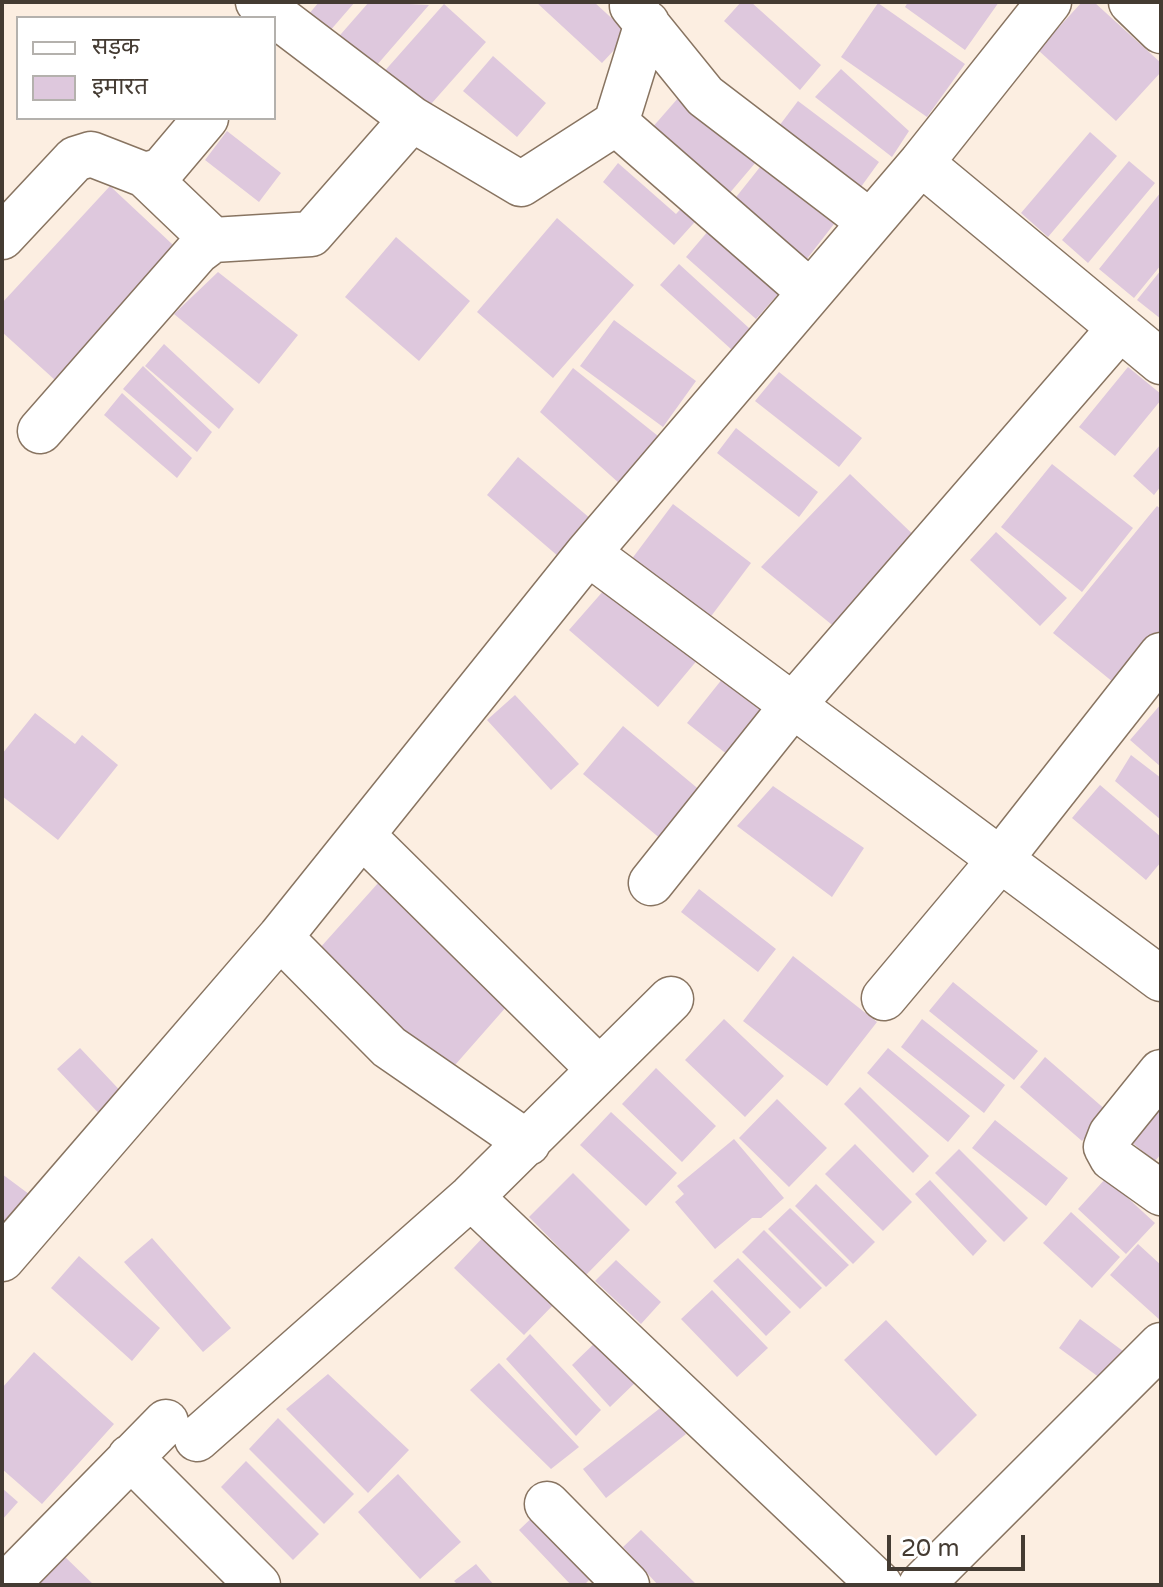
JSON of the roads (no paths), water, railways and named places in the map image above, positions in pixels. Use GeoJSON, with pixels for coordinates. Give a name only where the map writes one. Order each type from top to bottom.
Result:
{"type":"FeatureCollection","features":[{"type":"Feature","properties":{"kind":"street"},"geometry":{"type":"LineString","coordinates":[[2,1259],[280,937],[588,553],[921,163],[1049,2]]}},
{"type":"Feature","properties":{"kind":"street"},"geometry":{"type":"LineString","coordinates":[[1131,2],[1161,31]]}},
{"type":"Feature","properties":{"kind":"street"},"geometry":{"type":"LineString","coordinates":[[637,12],[705,96],[870,222]]}},
{"type":"Feature","properties":{"kind":"street"},"geometry":{"type":"LineString","coordinates":[[276,23],[412,119],[521,184],[616,123],[637,12]]}},
{"type":"Feature","properties":{"kind":"street"},"geometry":{"type":"LineString","coordinates":[[40,431],[197,252],[213,240],[311,234],[412,119]]}},
{"type":"Feature","properties":{"kind":"street"},"geometry":{"type":"LineString","coordinates":[[145,175],[162,170],[204,120]]}},
{"type":"Feature","properties":{"kind":"street"},"geometry":{"type":"LineString","coordinates":[[616,123],[810,292]]}},
{"type":"Feature","properties":{"kind":"street"},"geometry":{"type":"LineString","coordinates":[[2,237],[75,159],[91,154],[145,175],[213,240]]}},
{"type":"Feature","properties":{"kind":"street"},"geometry":{"type":"LineString","coordinates":[[921,163],[1161,362]]}},
{"type":"Feature","properties":{"kind":"street"},"geometry":{"type":"LineString","coordinates":[[651,883],[793,705],[1120,328]]}},
{"type":"Feature","properties":{"kind":"street"},"geometry":{"type":"LineString","coordinates":[[588,553],[1161,979]]}},
{"type":"Feature","properties":{"kind":"street"},"geometry":{"type":"LineString","coordinates":[[884,998],[999,861],[1161,655]]}},
{"type":"Feature","properties":{"kind":"street"},"geometry":{"type":"LineString","coordinates":[[362,835],[599,1069]]}},
{"type":"Feature","properties":{"kind":"street"},"geometry":{"type":"LineString","coordinates":[[280,937],[389,1047],[528,1143]]}},
{"type":"Feature","properties":{"kind":"street"},"geometry":{"type":"LineString","coordinates":[[6,1585],[130,1457],[182,1430],[471,1197],[671,999]]}},
{"type":"Feature","properties":{"kind":"street"},"geometry":{"type":"LineString","coordinates":[[1161,1072],[1111,1134],[1106,1147],[1112,1158],[1161,1193]]}},
{"type":"Feature","properties":{"kind":"street"},"geometry":{"type":"LineString","coordinates":[[471,1197],[880,1585]]}},
{"type":"Feature","properties":{"kind":"street"},"geometry":{"type":"LineString","coordinates":[[921,1585],[1161,1345]]}},
{"type":"Feature","properties":{"kind":"street"},"geometry":{"type":"LineString","coordinates":[[130,1457],[258,1585]]}},
{"type":"Feature","properties":{"kind":"street"},"geometry":{"type":"LineString","coordinates":[[547,1504],[627,1585]]}}]}
